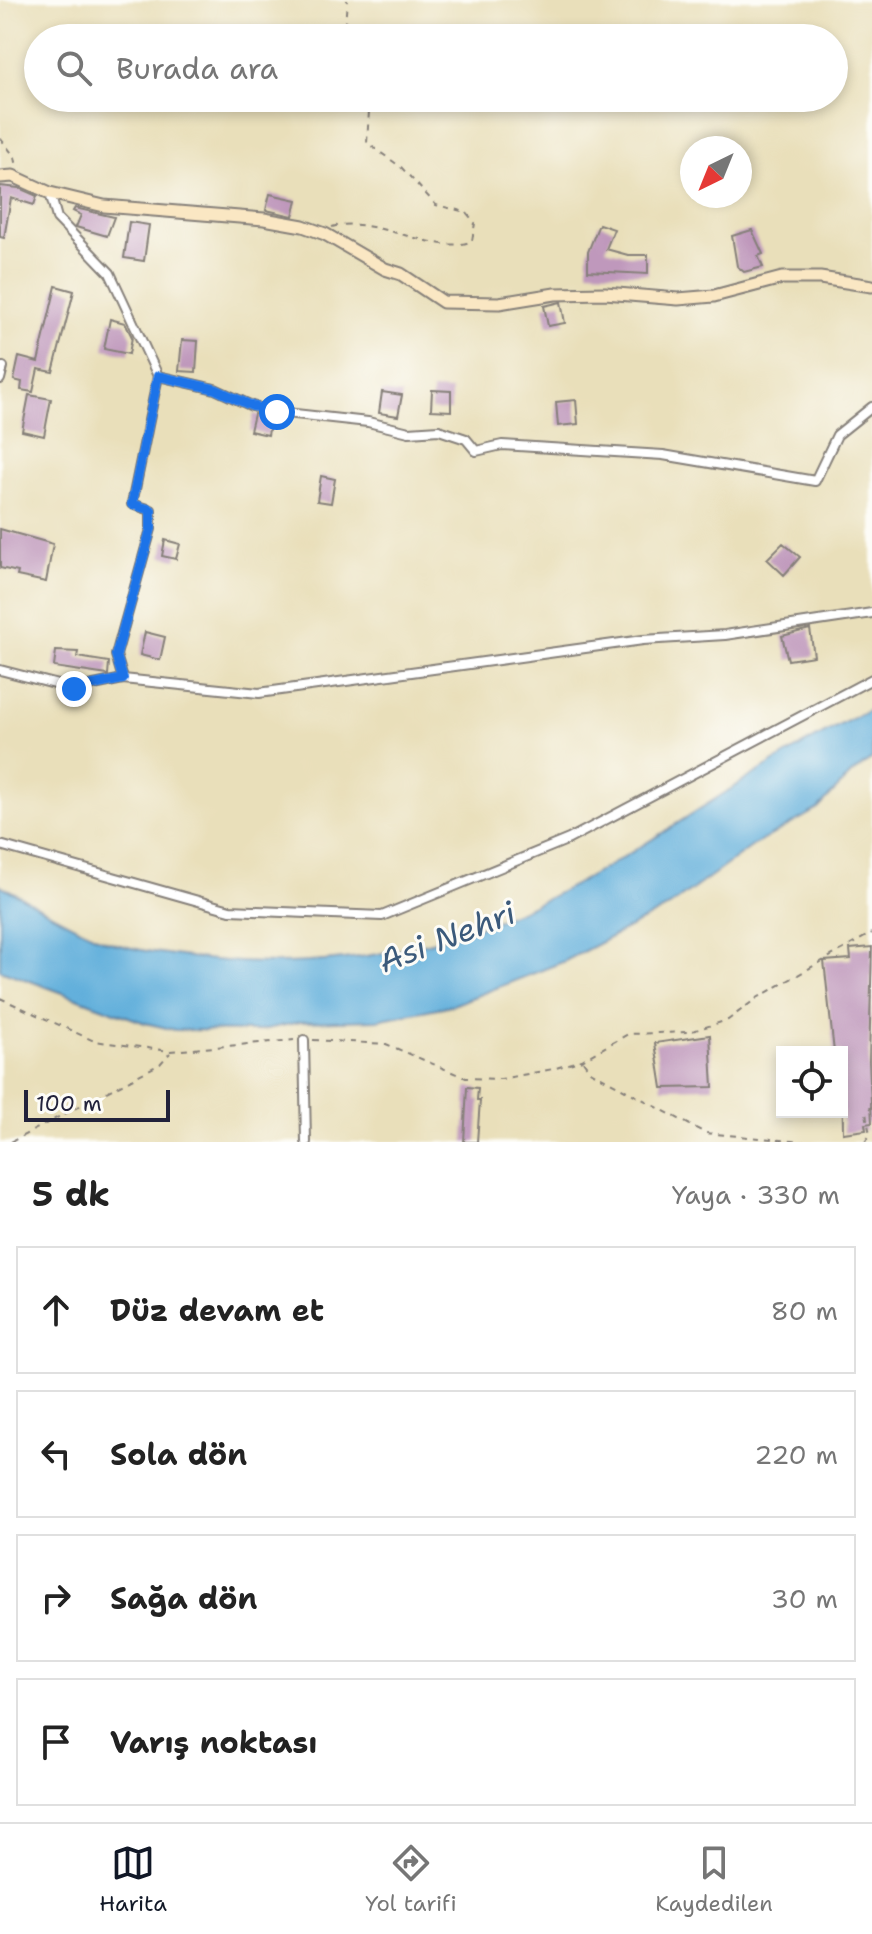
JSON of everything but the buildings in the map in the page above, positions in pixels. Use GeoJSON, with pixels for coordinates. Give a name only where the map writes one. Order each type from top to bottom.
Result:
{"type":"FeatureCollection","features":[{"type":"Feature","properties":{"kind":"street"},"geometry":{"type":"LineString","coordinates":[[0,177],[21,180],[50,193],[104,206],[264,219],[325,234],[385,269],[401,274],[443,302],[499,303],[555,294],[605,293],[678,299],[714,296],[782,278],[820,278],[872,286]]}},
{"type":"Feature","properties":{"kind":"street"},"geometry":{"type":"LineString","coordinates":[[50,193],[57,218],[110,273],[158,376],[132,504],[151,510],[151,529],[120,632],[116,655],[123,679]]}},
{"type":"Feature","properties":{"kind":"street"},"geometry":{"type":"LineString","coordinates":[[0,379],[3,367]]}},
{"type":"Feature","properties":{"kind":"street"},"geometry":{"type":"LineString","coordinates":[[158,376],[215,389],[252,406],[277,412],[368,422],[409,432],[439,430],[466,439],[476,451],[502,445],[663,455],[815,481],[837,435],[872,407]]}},
{"type":"Feature","properties":{"kind":"street"},"geometry":{"type":"LineString","coordinates":[[0,670],[74,689],[123,679],[259,693],[643,640],[725,635],[872,613]]}},
{"type":"Feature","properties":{"kind":"street"},"geometry":{"type":"LineString","coordinates":[[0,845],[230,910],[382,916],[569,839],[872,679]]}},
{"type":"Feature","properties":{"kind":"street"},"geometry":{"type":"LineString","coordinates":[[304,1040],[306,1142]]}},
{"type":"Feature","properties":{"kind":"path"},"geometry":{"type":"LineString","coordinates":[[345,24],[347,0]]}},
{"type":"Feature","properties":{"kind":"path"},"geometry":{"type":"LineString","coordinates":[[325,234],[342,225],[438,241],[457,248],[472,241],[475,223],[466,212],[436,205],[401,167],[367,143],[369,112]]}},
{"type":"Feature","properties":{"kind":"path"},"geometry":{"type":"LineString","coordinates":[[0,138],[15,157],[21,180]]}},
{"type":"Feature","properties":{"kind":"path"},"geometry":{"type":"LineString","coordinates":[[0,998],[94,1041],[170,1051],[304,1040],[386,1044],[466,1078],[501,1079],[582,1060],[628,1034],[689,1032],[728,1020],[757,998],[872,933]]}},
{"type":"Feature","properties":{"kind":"path"},"geometry":{"type":"LineString","coordinates":[[11,1142],[160,1064],[170,1051]]}},
{"type":"Feature","properties":{"kind":"path"},"geometry":{"type":"LineString","coordinates":[[582,1060],[590,1071],[705,1133],[804,1142]]}},
{"type":"Feature","properties":{"kind":"path"},"geometry":{"type":"LineString","coordinates":[[865,1142],[870,1135],[866,1113],[872,1106]]}},
{"type":"Feature","properties":{"kind":"water"},"geometry":{"type":"Polygon","coordinates":[[[872,709],[872,759],[851,774],[818,809],[754,845],[667,908],[565,961],[453,1005],[377,1020],[300,1022],[257,1031],[175,1030],[145,1023],[0,970],[0,885],[107,941],[140,950],[196,958],[252,963],[307,962],[360,957],[463,933],[563,891],[805,744],[872,709]]]}},
{"type":"Feature","properties":{"kind":"route"},"geometry":{"type":"LineString","coordinates":[[74,689],[123,679],[116,655],[120,632],[151,529],[151,510],[132,504],[158,376],[215,389],[252,406],[277,412]]}},
{"type":"Feature","properties":{"kind":"water label","name":"Asi Nehri"},"geometry":{"type":"Point","coordinates":[447,937]}}]}
